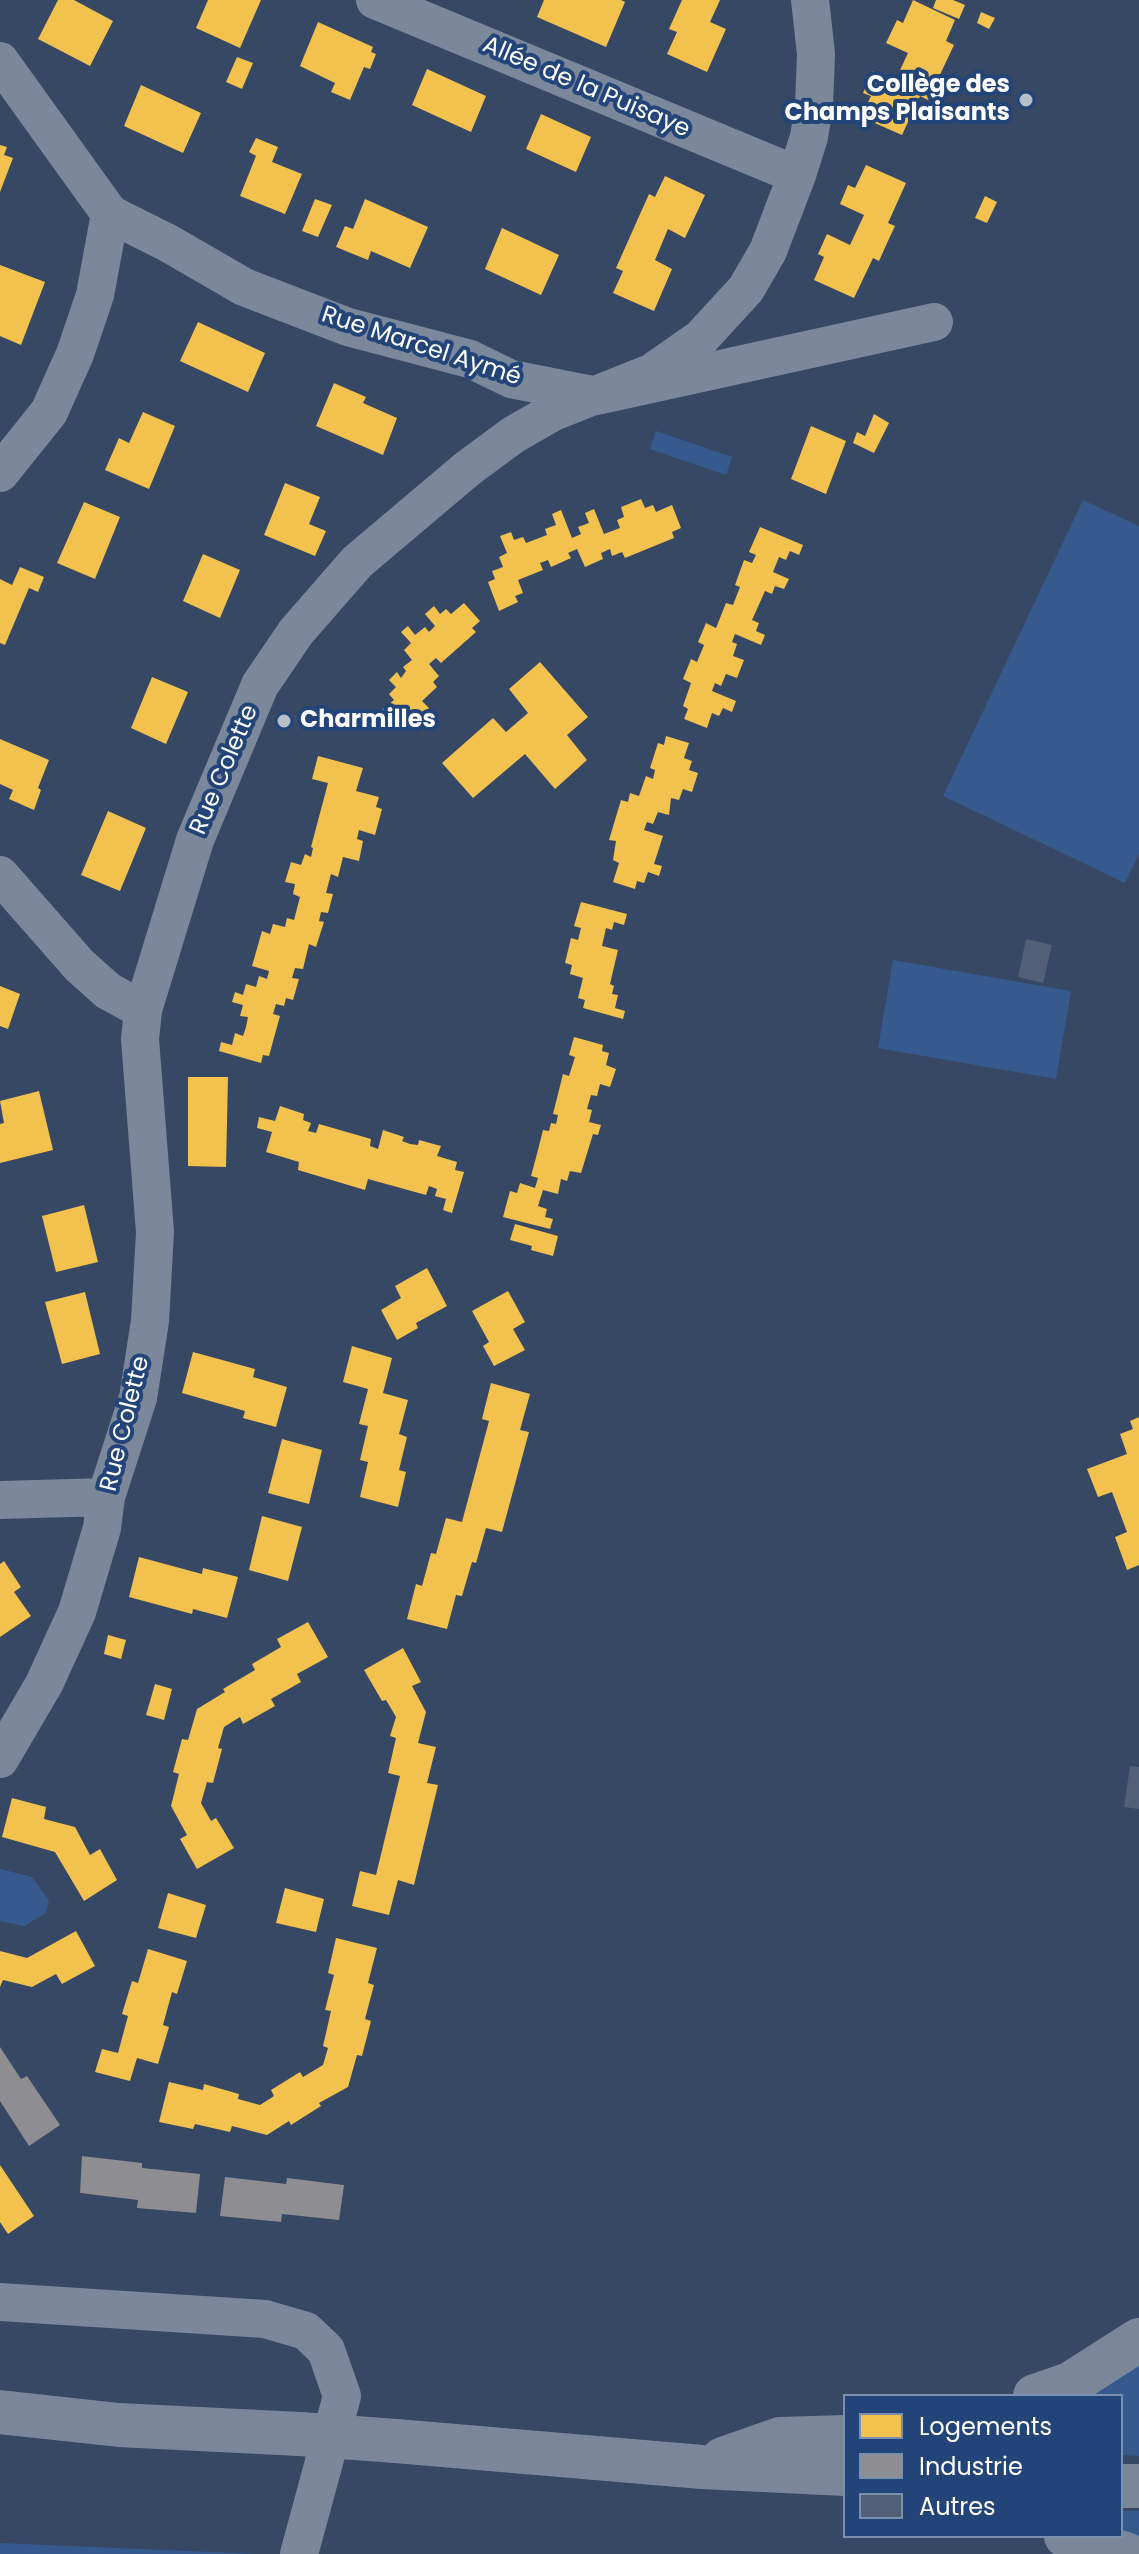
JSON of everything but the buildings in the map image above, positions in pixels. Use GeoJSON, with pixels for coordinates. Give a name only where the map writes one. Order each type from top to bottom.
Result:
{"type":"FeatureCollection","features":[{"type":"Feature","properties":{"kind":"main road"},"geometry":{"type":"LineString","coordinates":[[1041,2394],[1070,2384],[1139,2340]]}},
{"type":"Feature","properties":{"kind":"main road"},"geometry":{"type":"LineString","coordinates":[[0,2412],[119,2425],[300,2434],[702,2467],[843,2474]]}},
{"type":"Feature","properties":{"kind":"main road"},"geometry":{"type":"LineString","coordinates":[[702,2467],[780,2439],[843,2437]]}},
{"type":"Feature","properties":{"kind":"main road"},"geometry":{"type":"LineString","coordinates":[[758,2470],[806,2493],[843,2498]]}},
{"type":"Feature","properties":{"kind":"main road"},"geometry":{"type":"LineString","coordinates":[[1073,2538],[1126,2554]]}},
{"type":"Feature","properties":{"kind":"street","name":"Allée de la Puisaye"},"geometry":{"type":"LineString","coordinates":[[375,0],[797,175]]}},
{"type":"Feature","properties":{"kind":"street","name":"Rue Colette"},"geometry":{"type":"LineString","coordinates":[[0,1759],[44,1684],[77,1612],[102,1528],[106,1497],[138,1398],[150,1321],[155,1232],[140,1039],[143,1010],[195,840],[260,685],[296,632],[357,562],[467,469],[513,435],[553,412],[651,373],[701,338],[746,289],[768,251],[809,137],[816,54],[810,0]]}},
{"type":"Feature","properties":{"kind":"street","name":"Rue Marcel Aymé"},"geometry":{"type":"LineString","coordinates":[[0,61],[110,214],[244,287],[348,327],[470,359],[511,379],[597,396],[934,322]]}},
{"type":"Feature","properties":{"kind":"street"},"geometry":{"type":"LineString","coordinates":[[0,473],[49,412],[75,354],[95,295],[110,214]]}},
{"type":"Feature","properties":{"kind":"street"},"geometry":{"type":"LineString","coordinates":[[0,875],[79,965],[108,991],[143,1010]]}},
{"type":"Feature","properties":{"kind":"street"},"geometry":{"type":"LineString","coordinates":[[0,1500],[106,1497]]}},
{"type":"Feature","properties":{"kind":"street"},"geometry":{"type":"LineString","coordinates":[[0,2302],[265,2319],[306,2331],[326,2350],[342,2396],[299,2554]]}},
{"type":"Feature","properties":{"kind":"shaded area"},"geometry":{"type":"Polygon","coordinates":[[[656,431],[732,457],[726,475],[650,449],[656,431]]]}},
{"type":"Feature","properties":{"kind":"shaded area"},"geometry":{"type":"Polygon","coordinates":[[[1083,500],[1139,526],[1139,854],[1125,883],[943,796],[1083,500]]]}},
{"type":"Feature","properties":{"kind":"shaded area"},"geometry":{"type":"Polygon","coordinates":[[[893,960],[1071,991],[1056,1079],[878,1048],[893,960]]]}},
{"type":"Feature","properties":{"kind":"shaded area"},"geometry":{"type":"Polygon","coordinates":[[[0,1869],[32,1877],[49,1901],[46,1913],[24,1926],[0,1921],[0,1869]]]}},
{"type":"Feature","properties":{"kind":"shaded area"},"geometry":{"type":"Polygon","coordinates":[[[1139,2363],[1139,2456],[1123,2455],[1123,2394],[1090,2394],[1139,2363]]]}},
{"type":"Feature","properties":{"kind":"shaded area"},"geometry":{"type":"Polygon","coordinates":[[[1123,2511],[1139,2511],[1139,2544],[1123,2536],[1123,2511]]]}},
{"type":"Feature","properties":{"kind":"shaded area"},"geometry":{"type":"Polygon","coordinates":[[[0,2543],[257,2554],[0,2554],[0,2543]]]}},
{"type":"Feature","properties":{"kind":"place","name":"Collège des Champs Plaisants"},"geometry":{"type":"Point","coordinates":[1026,100]}},
{"type":"Feature","properties":{"kind":"place","name":"Charmilles"},"geometry":{"type":"Point","coordinates":[284,721]}}]}
